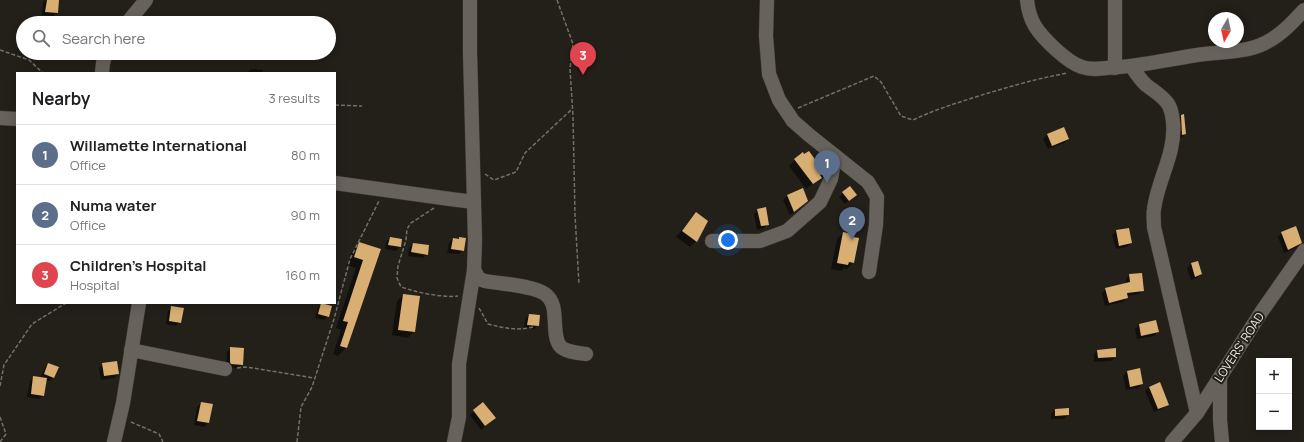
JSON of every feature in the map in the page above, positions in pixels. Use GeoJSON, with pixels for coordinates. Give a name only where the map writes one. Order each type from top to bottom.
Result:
{"type":"FeatureCollection","features":[{"type":"Feature","properties":{"kind":"street"},"geometry":{"type":"LineString","coordinates":[[133,16],[146,0]]}},
{"type":"Feature","properties":{"kind":"street"},"geometry":{"type":"LineString","coordinates":[[454,442],[459,417],[458,364],[474,270],[475,240],[470,0]]}},
{"type":"Feature","properties":{"kind":"street"},"geometry":{"type":"LineString","coordinates":[[767,0],[766,36],[769,74],[779,100],[793,121],[868,182],[877,197],[876,225],[868,272]]}},
{"type":"Feature","properties":{"kind":"street"},"geometry":{"type":"LineString","coordinates":[[1027,0],[1029,12],[1035,26],[1042,36],[1067,58],[1081,67],[1090,69],[1132,67],[1197,55],[1247,49],[1264,44],[1276,38],[1304,10]]}},
{"type":"Feature","properties":{"kind":"street"},"geometry":{"type":"LineString","coordinates":[[1115,0],[1115,68]]}},
{"type":"Feature","properties":{"kind":"street"},"geometry":{"type":"LineString","coordinates":[[102,72],[104,60]]}},
{"type":"Feature","properties":{"kind":"street"},"geometry":{"type":"LineString","coordinates":[[1132,67],[1138,76],[1168,103],[1172,111],[1174,129],[1173,141],[1171,153],[1153,209],[1154,227],[1197,413]]}},
{"type":"Feature","properties":{"kind":"street"},"geometry":{"type":"LineString","coordinates":[[0,118],[16,119]]}},
{"type":"Feature","properties":{"kind":"street"},"geometry":{"type":"LineString","coordinates":[[712,241],[760,241],[787,231],[820,202],[831,179],[835,156]]}},
{"type":"Feature","properties":{"kind":"street"},"geometry":{"type":"LineString","coordinates":[[336,183],[384,191],[474,202]]}},
{"type":"Feature","properties":{"kind":"street","name":"LOVERS' ROAD"},"geometry":{"type":"LineString","coordinates":[[1172,442],[1197,413],[1262,311],[1304,251]]}},
{"type":"Feature","properties":{"kind":"street"},"geometry":{"type":"LineString","coordinates":[[474,270],[480,279],[485,281],[535,289],[544,294],[551,303],[557,339],[561,346],[567,350],[586,354]]}},
{"type":"Feature","properties":{"kind":"street"},"geometry":{"type":"LineString","coordinates":[[114,442],[120,417],[139,304]]}},
{"type":"Feature","properties":{"kind":"street"},"geometry":{"type":"LineString","coordinates":[[131,350],[225,369]]}},
{"type":"Feature","properties":{"kind":"street"},"geometry":{"type":"LineString","coordinates":[[1220,378],[1220,420],[1222,442]]}},
{"type":"Feature","properties":{"kind":"path"},"geometry":{"type":"LineString","coordinates":[[557,0],[573,44],[570,69],[579,284]]}},
{"type":"Feature","properties":{"kind":"path"},"geometry":{"type":"LineString","coordinates":[[0,50],[16,56]]}},
{"type":"Feature","properties":{"kind":"path"},"geometry":{"type":"LineString","coordinates":[[29,60],[42,72]]}},
{"type":"Feature","properties":{"kind":"path"},"geometry":{"type":"LineString","coordinates":[[787,112],[874,76],[881,82],[901,116],[913,120],[934,110],[1002,89],[1044,77],[1067,73]]}},
{"type":"Feature","properties":{"kind":"path"},"geometry":{"type":"LineString","coordinates":[[336,104],[362,106]]}},
{"type":"Feature","properties":{"kind":"path"},"geometry":{"type":"LineString","coordinates":[[473,167],[494,180],[516,172],[525,153],[572,108]]}},
{"type":"Feature","properties":{"kind":"path"},"geometry":{"type":"LineString","coordinates":[[297,442],[302,407],[315,378],[334,319],[350,259],[384,191]]}},
{"type":"Feature","properties":{"kind":"path"},"geometry":{"type":"LineString","coordinates":[[450,199],[411,223],[407,229],[406,240],[398,266],[397,278],[401,287],[412,291],[440,296],[470,294],[481,310],[488,324],[521,330],[533,327]]}},
{"type":"Feature","properties":{"kind":"path"},"geometry":{"type":"LineString","coordinates":[[0,386],[4,365],[32,324],[64,304]]}},
{"type":"Feature","properties":{"kind":"path"},"geometry":{"type":"LineString","coordinates":[[225,369],[244,367],[315,378]]}},
{"type":"Feature","properties":{"kind":"path"},"geometry":{"type":"LineString","coordinates":[[0,417],[6,434],[0,442]]}},
{"type":"Feature","properties":{"kind":"path"},"geometry":{"type":"LineString","coordinates":[[120,417],[159,434],[163,442]]}},
{"type":"Feature","properties":{"kind":"building"},"geometry":{"type":"Polygon","coordinates":[[[47,0],[59,0],[58,13],[45,12],[47,0]]]}},
{"type":"Feature","properties":{"kind":"building"},"geometry":{"type":"Polygon","coordinates":[[[1184,114],[1186,134],[1182,135],[1181,115],[1184,114]]]}},
{"type":"Feature","properties":{"kind":"building"},"geometry":{"type":"Polygon","coordinates":[[[1064,127],[1069,139],[1052,146],[1047,134],[1064,127]]]}},
{"type":"Feature","properties":{"kind":"building"},"geometry":{"type":"Polygon","coordinates":[[[809,151],[824,172],[820,175],[822,178],[813,184],[794,159],[803,152],[804,154],[809,151]]]}},
{"type":"Feature","properties":{"kind":"building"},"geometry":{"type":"Polygon","coordinates":[[[850,186],[857,195],[849,201],[842,192],[850,186]]]}},
{"type":"Feature","properties":{"kind":"building"},"geometry":{"type":"Polygon","coordinates":[[[803,188],[808,201],[794,212],[787,195],[803,188]]]}},
{"type":"Feature","properties":{"kind":"building"},"geometry":{"type":"Polygon","coordinates":[[[766,207],[769,225],[761,226],[757,209],[766,207]]]}},
{"type":"Feature","properties":{"kind":"building"},"geometry":{"type":"Polygon","coordinates":[[[696,212],[708,221],[697,242],[682,231],[696,212]]]}},
{"type":"Feature","properties":{"kind":"building"},"geometry":{"type":"Polygon","coordinates":[[[1296,226],[1302,243],[1288,250],[1281,232],[1296,226]]]}},
{"type":"Feature","properties":{"kind":"building"},"geometry":{"type":"Polygon","coordinates":[[[1129,228],[1132,243],[1119,246],[1116,230],[1129,228]]]}},
{"type":"Feature","properties":{"kind":"building"},"geometry":{"type":"Polygon","coordinates":[[[843,232],[854,234],[853,237],[859,238],[854,263],[849,262],[848,265],[837,263],[843,232]]]}},
{"type":"Feature","properties":{"kind":"building"},"geometry":{"type":"Polygon","coordinates":[[[390,237],[402,239],[401,247],[388,245],[390,237]]]}},
{"type":"Feature","properties":{"kind":"building"},"geometry":{"type":"Polygon","coordinates":[[[459,237],[466,238],[464,251],[451,249],[453,238],[459,239],[459,237]]]}},
{"type":"Feature","properties":{"kind":"building"},"geometry":{"type":"Polygon","coordinates":[[[359,242],[381,249],[347,348],[340,346],[348,322],[343,321],[363,260],[354,257],[359,242]]]}},
{"type":"Feature","properties":{"kind":"building"},"geometry":{"type":"Polygon","coordinates":[[[413,243],[429,245],[428,255],[411,252],[413,243]]]}},
{"type":"Feature","properties":{"kind":"building"},"geometry":{"type":"Polygon","coordinates":[[[1198,261],[1202,274],[1195,277],[1191,263],[1198,261]]]}},
{"type":"Feature","properties":{"kind":"building"},"geometry":{"type":"Polygon","coordinates":[[[1142,273],[1144,291],[1127,293],[1128,298],[1109,303],[1105,288],[1130,282],[1129,274],[1142,273]]]}},
{"type":"Feature","properties":{"kind":"building"},"geometry":{"type":"Polygon","coordinates":[[[403,294],[420,296],[415,332],[398,330],[403,294]]]}},
{"type":"Feature","properties":{"kind":"building"},"geometry":{"type":"Polygon","coordinates":[[[321,304],[332,306],[329,317],[318,314],[321,304]]]}},
{"type":"Feature","properties":{"kind":"building"},"geometry":{"type":"Polygon","coordinates":[[[171,306],[184,308],[181,323],[169,321],[171,306]]]}},
{"type":"Feature","properties":{"kind":"building"},"geometry":{"type":"Polygon","coordinates":[[[529,314],[540,315],[539,326],[527,325],[529,314]]]}},
{"type":"Feature","properties":{"kind":"building"},"geometry":{"type":"Polygon","coordinates":[[[1156,320],[1159,332],[1141,336],[1139,324],[1156,320]]]}},
{"type":"Feature","properties":{"kind":"building"},"geometry":{"type":"Polygon","coordinates":[[[230,347],[244,348],[243,365],[231,364],[230,347]]]}},
{"type":"Feature","properties":{"kind":"building"},"geometry":{"type":"Polygon","coordinates":[[[1116,348],[1116,357],[1098,358],[1097,350],[1116,348]]]}},
{"type":"Feature","properties":{"kind":"building"},"geometry":{"type":"Polygon","coordinates":[[[117,361],[119,374],[104,376],[102,363],[117,361]]]}},
{"type":"Feature","properties":{"kind":"building"},"geometry":{"type":"Polygon","coordinates":[[[48,363],[59,367],[54,378],[44,374],[48,363]]]}},
{"type":"Feature","properties":{"kind":"building"},"geometry":{"type":"Polygon","coordinates":[[[1140,368],[1143,384],[1130,387],[1127,371],[1140,368]]]}},
{"type":"Feature","properties":{"kind":"building"},"geometry":{"type":"Polygon","coordinates":[[[33,376],[47,378],[44,396],[31,394],[33,376]]]}},
{"type":"Feature","properties":{"kind":"building"},"geometry":{"type":"Polygon","coordinates":[[[1160,382],[1169,405],[1158,409],[1149,387],[1160,382]]]}},
{"type":"Feature","properties":{"kind":"building"},"geometry":{"type":"Polygon","coordinates":[[[201,402],[213,404],[209,423],[197,421],[201,402]]]}},
{"type":"Feature","properties":{"kind":"building"},"geometry":{"type":"Polygon","coordinates":[[[483,402],[496,418],[485,426],[473,410],[483,402]]]}},
{"type":"Feature","properties":{"kind":"building"},"geometry":{"type":"Polygon","coordinates":[[[1069,408],[1069,415],[1055,416],[1055,409],[1069,408]]]}},
{"type":"Feature","properties":{"kind":"place","name":"Children's Hospital"},"geometry":{"type":"Point","coordinates":[583,75]}},
{"type":"Feature","properties":{"kind":"place","name":"Willamette International"},"geometry":{"type":"Point","coordinates":[827,183]}},
{"type":"Feature","properties":{"kind":"place","name":"Numa water"},"geometry":{"type":"Point","coordinates":[852,240]}}]}
